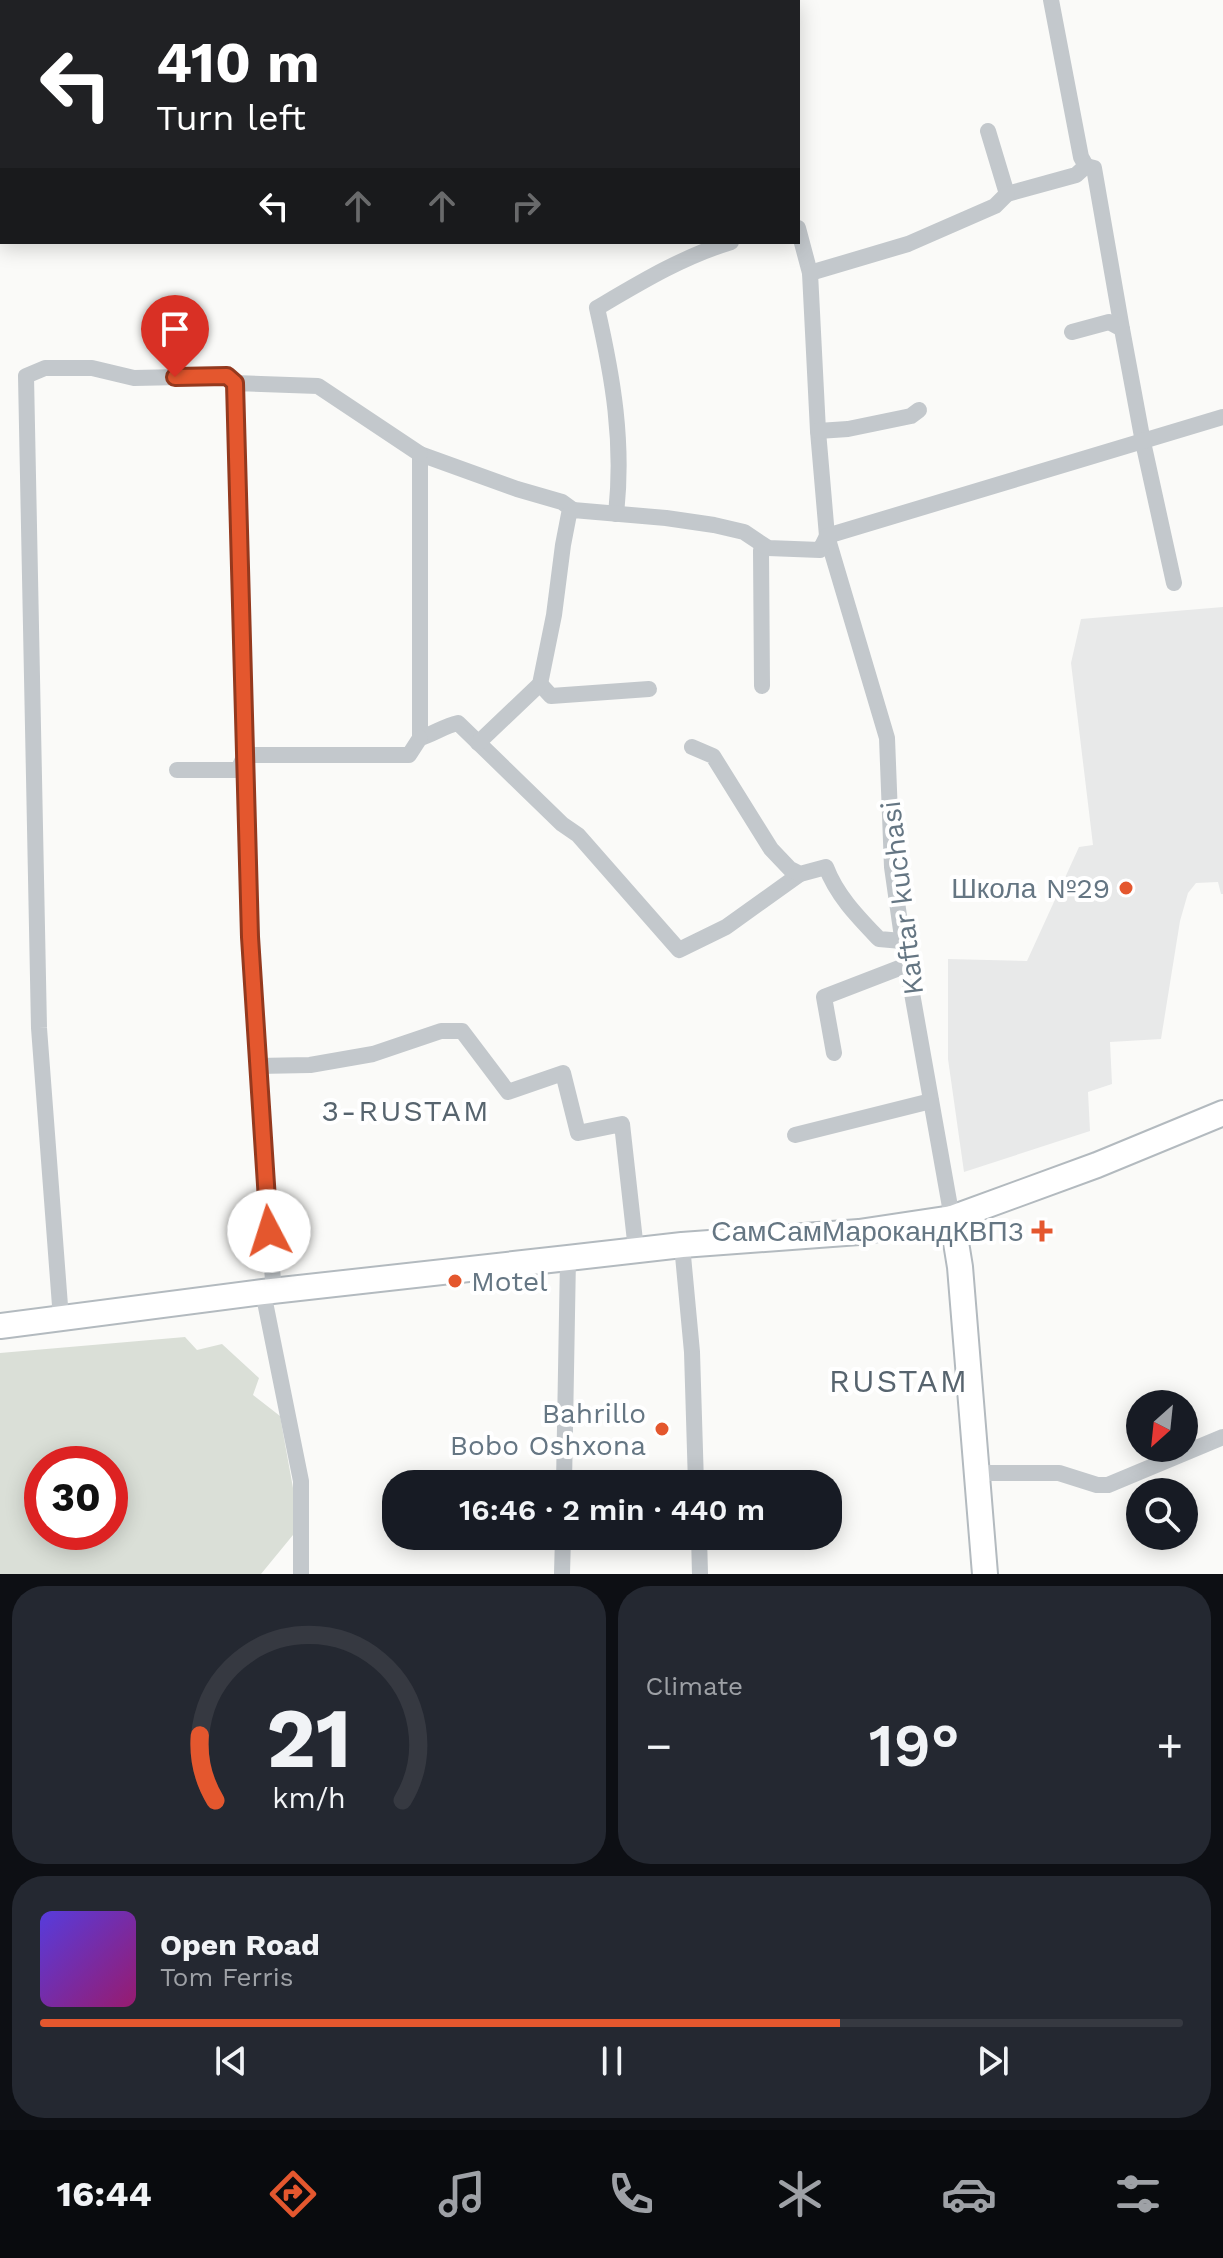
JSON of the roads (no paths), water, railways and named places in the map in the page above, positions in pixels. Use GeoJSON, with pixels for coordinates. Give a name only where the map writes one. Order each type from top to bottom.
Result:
{"type":"FeatureCollection","features":[{"type":"Feature","properties":{"kind":"main road"},"geometry":{"type":"LineString","coordinates":[[0,1326],[636,1250],[859,1232],[952,1218],[1097,1165],[1223,1113]]}},
{"type":"Feature","properties":{"kind":"main road","name":"Kaftar kuchasi"},"geometry":{"type":"LineString","coordinates":[[952,1218],[960,1267],[985,1574]]}},
{"type":"Feature","properties":{"kind":"street"},"geometry":{"type":"LineString","coordinates":[[1051,0],[1081,157],[1086,166],[1094,168],[1143,442],[1174,583]]}},
{"type":"Feature","properties":{"kind":"street"},"geometry":{"type":"LineString","coordinates":[[988,131],[1007,194]]}},
{"type":"Feature","properties":{"kind":"street"},"geometry":{"type":"LineString","coordinates":[[810,273],[908,244],[995,206],[1007,194],[1076,175],[1086,166]]}},
{"type":"Feature","properties":{"kind":"street","name":"Kaftar kuchasi"},"geometry":{"type":"LineString","coordinates":[[800,236],[810,273],[827,536],[887,738],[892,867],[902,941],[952,1218]]}},
{"type":"Feature","properties":{"kind":"street"},"geometry":{"type":"LineString","coordinates":[[616,514],[619,431],[597,308],[658,271],[725,244]]}},
{"type":"Feature","properties":{"kind":"street"},"geometry":{"type":"LineString","coordinates":[[1072,332],[1109,322],[1122,329]]}},
{"type":"Feature","properties":{"kind":"street"},"geometry":{"type":"LineString","coordinates":[[61,1319],[39,1028],[26,376],[45,368],[92,368],[134,378],[227,376],[235,383],[318,386],[420,454],[562,502],[573,510],[666,518],[744,532],[768,548]]}},
{"type":"Feature","properties":{"kind":"street"},"geometry":{"type":"LineString","coordinates":[[235,383],[250,937],[269,1292],[301,1481],[301,1574]]}},
{"type":"Feature","properties":{"kind":"street"},"geometry":{"type":"LineString","coordinates":[[818,431],[848,429],[911,416],[919,410]]}},
{"type":"Feature","properties":{"kind":"street"},"geometry":{"type":"LineString","coordinates":[[762,686],[761,551],[768,548],[820,550],[827,536],[1223,417]]}},
{"type":"Feature","properties":{"kind":"street"},"geometry":{"type":"LineString","coordinates":[[245,755],[409,755],[420,738],[420,454]]}},
{"type":"Feature","properties":{"kind":"street"},"geometry":{"type":"LineString","coordinates":[[478,743],[540,684],[554,615],[563,545],[569,514],[573,510]]}},
{"type":"Feature","properties":{"kind":"street"},"geometry":{"type":"LineString","coordinates":[[540,684],[551,696],[649,689]]}},
{"type":"Feature","properties":{"kind":"street"},"geometry":{"type":"LineString","coordinates":[[420,738],[458,723],[562,824],[578,835],[679,950],[726,927],[800,874],[826,867],[832,882],[853,912],[879,939],[902,941]]}},
{"type":"Feature","properties":{"kind":"street"},"geometry":{"type":"LineString","coordinates":[[692,747],[713,756],[771,849],[790,869],[800,874]]}},
{"type":"Feature","properties":{"kind":"street"},"geometry":{"type":"LineString","coordinates":[[177,770],[238,770],[245,755]]}},
{"type":"Feature","properties":{"kind":"street"},"geometry":{"type":"LineString","coordinates":[[834,1053],[824,997],[907,965]]}},
{"type":"Feature","properties":{"kind":"street"},"geometry":{"type":"LineString","coordinates":[[258,1066],[310,1065],[373,1054],[441,1031],[462,1031],[508,1092],[563,1073],[578,1133],[622,1124],[636,1250]]}},
{"type":"Feature","properties":{"kind":"street"},"geometry":{"type":"LineString","coordinates":[[795,1135],[931,1101]]}},
{"type":"Feature","properties":{"kind":"street"},"geometry":{"type":"LineString","coordinates":[[682,1245],[692,1352],[696,1470]]}},
{"type":"Feature","properties":{"kind":"street"},"geometry":{"type":"LineString","coordinates":[[564,1470],[568,1258]]}},
{"type":"Feature","properties":{"kind":"street"},"geometry":{"type":"LineString","coordinates":[[977,1473],[1059,1473],[1097,1485],[1108,1485],[1223,1437]]}},
{"type":"Feature","properties":{"kind":"street"},"geometry":{"type":"LineString","coordinates":[[562,1574],[563,1550]]}},
{"type":"Feature","properties":{"kind":"street"},"geometry":{"type":"LineString","coordinates":[[699,1550],[700,1574]]}},
{"type":"Feature","properties":{"kind":"place","name":"Школа №29"},"geometry":{"type":"Point","coordinates":[1126,888]}},
{"type":"Feature","properties":{"kind":"place","name":"СамСамМарокандКВП3"},"geometry":{"type":"Point","coordinates":[1042,1231]}},
{"type":"Feature","properties":{"kind":"place","name":"Motel"},"geometry":{"type":"Point","coordinates":[455,1281]}},
{"type":"Feature","properties":{"kind":"place","name":"Bahrillo Bobo Oshxona"},"geometry":{"type":"Point","coordinates":[662,1429]}},
{"type":"Feature","properties":{"kind":"district","name":"3-RUSTAM"},"geometry":{"type":"Point","coordinates":[406,1110]}},
{"type":"Feature","properties":{"kind":"district","name":"RUSTAM"},"geometry":{"type":"Point","coordinates":[899,1381]}}]}
